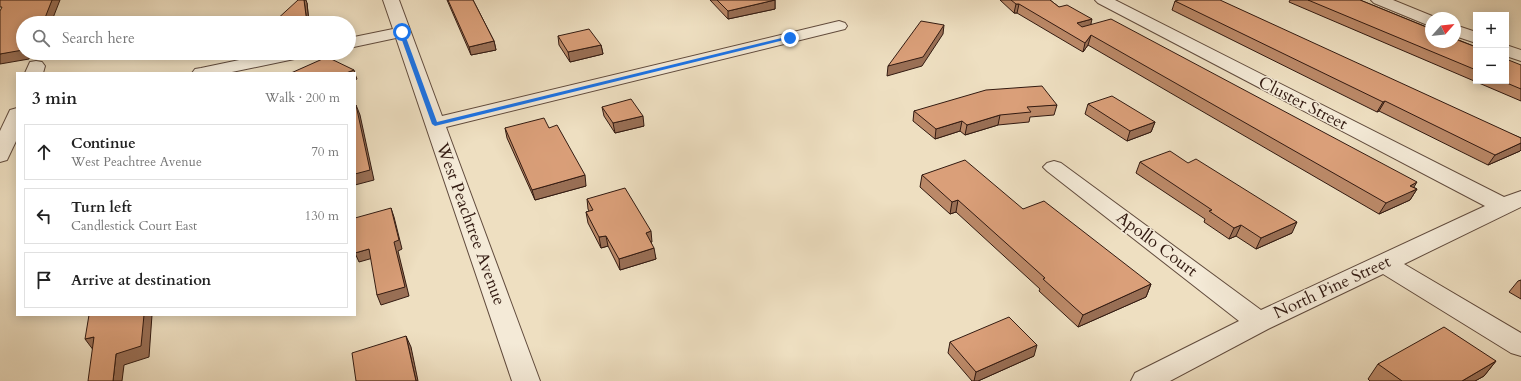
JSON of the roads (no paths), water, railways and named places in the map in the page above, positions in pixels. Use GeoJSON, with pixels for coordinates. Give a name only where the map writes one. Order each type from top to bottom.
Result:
{"type":"FeatureCollection","features":[{"type":"Feature","properties":{"kind":"street","name":"West Peachtree Avenue"},"geometry":{"type":"LineString","coordinates":[[391,0],[526,381]]}},
{"type":"Feature","properties":{"kind":"street","name":"Cluster Street"},"geometry":{"type":"LineString","coordinates":[[1104,0],[1512,202]]}},
{"type":"Feature","properties":{"kind":"street"},"geometry":{"type":"LineString","coordinates":[[1379,0],[1425,18]]}},
{"type":"Feature","properties":{"kind":"street"},"geometry":{"type":"LineString","coordinates":[[435,124],[839,26]]}},
{"type":"Feature","properties":{"kind":"street"},"geometry":{"type":"LineString","coordinates":[[356,42],[402,32]]}},
{"type":"Feature","properties":{"kind":"street"},"geometry":{"type":"LineString","coordinates":[[1461,32],[1473,37]]}},
{"type":"Feature","properties":{"kind":"street"},"geometry":{"type":"LineString","coordinates":[[1509,51],[1521,56]]}},
{"type":"Feature","properties":{"kind":"street"},"geometry":{"type":"LineString","coordinates":[[206,72],[264,60]]}},
{"type":"Feature","properties":{"kind":"street"},"geometry":{"type":"LineString","coordinates":[[0,156],[16,116]]}},
{"type":"Feature","properties":{"kind":"street","name":"Apollo Court"},"geometry":{"type":"LineString","coordinates":[[1054,167],[1259,322]]}},
{"type":"Feature","properties":{"kind":"street","name":"North Pine Street"},"geometry":{"type":"LineString","coordinates":[[1145,381],[1259,322],[1512,202]]}},
{"type":"Feature","properties":{"kind":"street"},"geometry":{"type":"LineString","coordinates":[[1384,263],[1521,346]]}}]}
